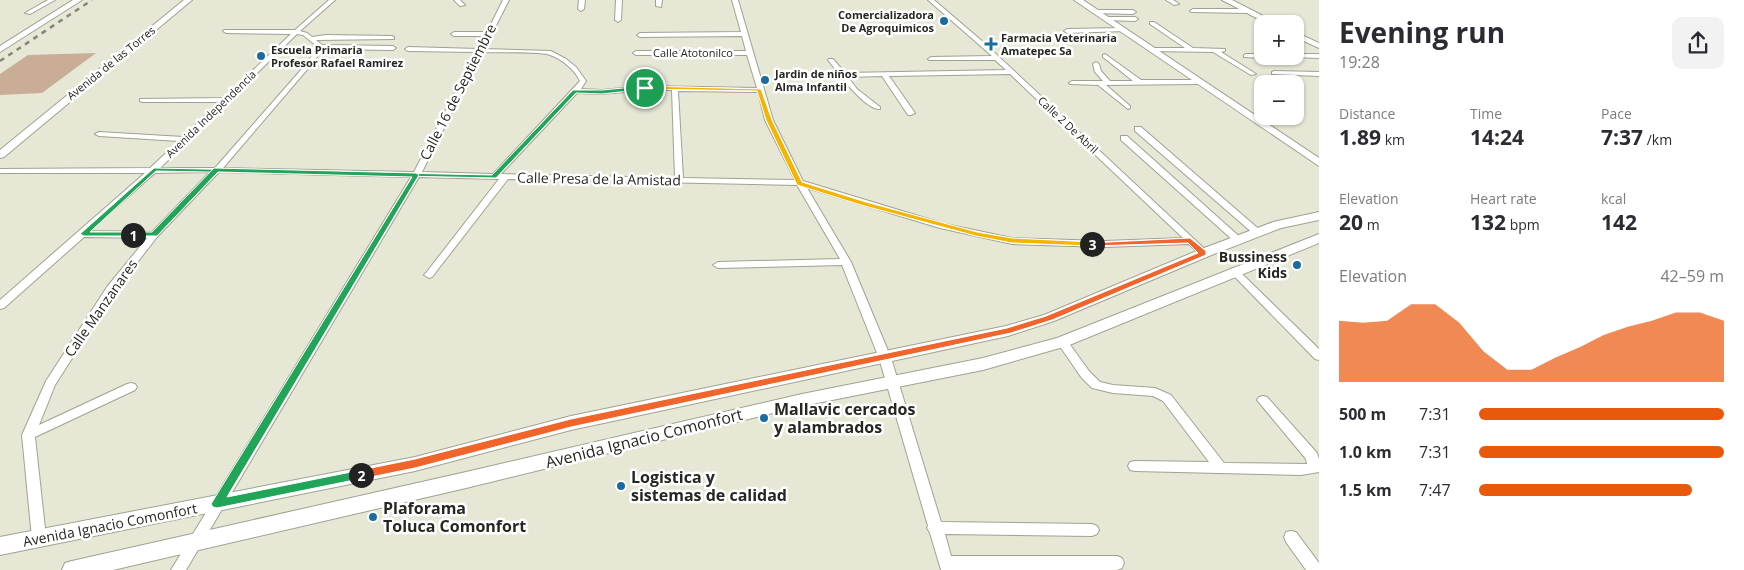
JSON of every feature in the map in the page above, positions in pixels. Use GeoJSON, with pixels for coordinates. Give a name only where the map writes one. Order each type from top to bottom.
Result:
{"type":"FeatureCollection","features":[{"type":"Feature","properties":{"kind":"main road"},"geometry":{"type":"LineString","coordinates":[[0,50],[78,0]]}},
{"type":"Feature","properties":{"kind":"main road","name":"Avenida de las Torres"},"geometry":{"type":"LineString","coordinates":[[34,126],[188,0]]}},
{"type":"Feature","properties":{"kind":"main road"},"geometry":{"type":"LineString","coordinates":[[1078,0],[1319,164]]}},
{"type":"Feature","properties":{"kind":"main road"},"geometry":{"type":"LineString","coordinates":[[1226,0],[1256,15]]}},
{"type":"Feature","properties":{"kind":"main road"},"geometry":{"type":"LineString","coordinates":[[1304,38],[1319,46]]}},
{"type":"Feature","properties":{"kind":"main road"},"geometry":{"type":"LineString","coordinates":[[0,146],[34,126]]}},
{"type":"Feature","properties":{"kind":"main road"},"geometry":{"type":"LineString","coordinates":[[0,155],[34,126]]}},
{"type":"Feature","properties":{"kind":"main road","name":"Avenida Ignacio Comonfort"},"geometry":{"type":"LineString","coordinates":[[0,546],[415,464],[571,423],[1008,331],[1049,318],[1204,253],[1277,225],[1319,216]]}},
{"type":"Feature","properties":{"kind":"main road","name":"Avenida Ignacio Comonfort"},"geometry":{"type":"LineString","coordinates":[[72,570],[193,544],[892,380],[984,364],[1062,342],[1319,238]]}},
{"type":"Feature","properties":{"kind":"street"},"geometry":{"type":"LineString","coordinates":[[28,13],[52,0]]}},
{"type":"Feature","properties":{"kind":"street","name":"Avenida Independencia"},"geometry":{"type":"LineString","coordinates":[[0,306],[84,234],[154,170],[224,100],[332,0]]}},
{"type":"Feature","properties":{"kind":"street"},"geometry":{"type":"LineString","coordinates":[[457,0],[462,5]]}},
{"type":"Feature","properties":{"kind":"street","name":"Calle 16 de Septiembre"},"geometry":{"type":"LineString","coordinates":[[178,570],[416,175],[506,0]]}},
{"type":"Feature","properties":{"kind":"street"},"geometry":{"type":"LineString","coordinates":[[580,9],[582,0]]}},
{"type":"Feature","properties":{"kind":"street"},"geometry":{"type":"LineString","coordinates":[[618,20],[619,0]]}},
{"type":"Feature","properties":{"kind":"street"},"geometry":{"type":"LineString","coordinates":[[735,0],[769,120],[800,183],[846,262],[885,358],[934,528],[947,566],[1116,563]]}},
{"type":"Feature","properties":{"kind":"street","name":"Calle 2 De Abril"},"geometry":{"type":"LineString","coordinates":[[931,0],[997,58],[1204,253]]}},
{"type":"Feature","properties":{"kind":"street"},"geometry":{"type":"LineString","coordinates":[[1170,0],[1176,4]]}},
{"type":"Feature","properties":{"kind":"street"},"geometry":{"type":"LineString","coordinates":[[1193,11],[1248,11]]}},
{"type":"Feature","properties":{"kind":"street"},"geometry":{"type":"LineString","coordinates":[[1095,12],[1133,12]]}},
{"type":"Feature","properties":{"kind":"street"},"geometry":{"type":"LineString","coordinates":[[1107,19],[1135,19]]}},
{"type":"Feature","properties":{"kind":"street"},"geometry":{"type":"LineString","coordinates":[[1152,23],[1192,50]]}},
{"type":"Feature","properties":{"kind":"street"},"geometry":{"type":"LineString","coordinates":[[1067,31],[1123,30]]}},
{"type":"Feature","properties":{"kind":"street"},"geometry":{"type":"LineString","coordinates":[[226,31],[296,32],[311,39],[321,47],[393,48]]}},
{"type":"Feature","properties":{"kind":"street"},"geometry":{"type":"LineString","coordinates":[[454,34],[487,34]]}},
{"type":"Feature","properties":{"kind":"street"},"geometry":{"type":"LineString","coordinates":[[640,35],[744,34]]}},
{"type":"Feature","properties":{"kind":"street"},"geometry":{"type":"LineString","coordinates":[[311,39],[326,37],[392,38]]}},
{"type":"Feature","properties":{"kind":"street","name":"Calle Manzanares"},"geometry":{"type":"LineString","coordinates":[[39,538],[28,435],[54,376],[111,289],[154,235],[217,170],[309,64],[321,47]]}},
{"type":"Feature","properties":{"kind":"street"},"geometry":{"type":"LineString","coordinates":[[408,49],[542,51],[554,54],[580,75],[582,81],[575,91],[494,177]]}},
{"type":"Feature","properties":{"kind":"street"},"geometry":{"type":"LineString","coordinates":[[1152,50],[1223,50]]}},
{"type":"Feature","properties":{"kind":"street"},"geometry":{"type":"LineString","coordinates":[[1214,50],[1253,74]]}},
{"type":"Feature","properties":{"kind":"street","name":"Calle Atotonilco"},"geometry":{"type":"LineString","coordinates":[[636,53],[749,53]]}},
{"type":"Feature","properties":{"kind":"street"},"geometry":{"type":"LineString","coordinates":[[1105,56],[1139,82]]}},
{"type":"Feature","properties":{"kind":"street"},"geometry":{"type":"LineString","coordinates":[[1246,56],[1254,56]]}},
{"type":"Feature","properties":{"kind":"street"},"geometry":{"type":"LineString","coordinates":[[1304,56],[1319,56]]}},
{"type":"Feature","properties":{"kind":"street"},"geometry":{"type":"LineString","coordinates":[[931,59],[997,58]]}},
{"type":"Feature","properties":{"kind":"street"},"geometry":{"type":"LineString","coordinates":[[831,60],[841,75],[862,97],[878,108]]}},
{"type":"Feature","properties":{"kind":"street"},"geometry":{"type":"LineString","coordinates":[[1096,64],[1098,72],[1109,83]]}},
{"type":"Feature","properties":{"kind":"street"},"geometry":{"type":"LineString","coordinates":[[841,75],[1012,72]]}},
{"type":"Feature","properties":{"kind":"street"},"geometry":{"type":"LineString","coordinates":[[1274,73],[1319,74]]}},
{"type":"Feature","properties":{"kind":"street"},"geometry":{"type":"LineString","coordinates":[[884,74],[911,113]]}},
{"type":"Feature","properties":{"kind":"street"},"geometry":{"type":"LineString","coordinates":[[1072,83],[1197,82]]}},
{"type":"Feature","properties":{"kind":"street"},"geometry":{"type":"LineString","coordinates":[[1100,83],[1128,106]]}},
{"type":"Feature","properties":{"kind":"street"},"geometry":{"type":"LineString","coordinates":[[575,91],[602,92],[637,88],[759,90]]}},
{"type":"Feature","properties":{"kind":"street"},"geometry":{"type":"LineString","coordinates":[[675,89],[679,181]]}},
{"type":"Feature","properties":{"kind":"street"},"geometry":{"type":"LineString","coordinates":[[142,100],[224,100]]}},
{"type":"Feature","properties":{"kind":"street"},"geometry":{"type":"LineString","coordinates":[[1138,129],[1258,233]]}},
{"type":"Feature","properties":{"kind":"street"},"geometry":{"type":"LineString","coordinates":[[99,134],[185,139]]}},
{"type":"Feature","properties":{"kind":"street"},"geometry":{"type":"LineString","coordinates":[[1124,138],[1238,240]]}},
{"type":"Feature","properties":{"kind":"street","name":"Calle Presa de la Amistad"},"geometry":{"type":"LineString","coordinates":[[0,171],[217,170],[800,183],[942,226],[1012,241],[1105,244],[1190,241]]}},
{"type":"Feature","properties":{"kind":"street"},"geometry":{"type":"LineString","coordinates":[[429,276],[505,177]]}},
{"type":"Feature","properties":{"kind":"street"},"geometry":{"type":"LineString","coordinates":[[84,234],[154,235]]}},
{"type":"Feature","properties":{"kind":"street"},"geometry":{"type":"LineString","coordinates":[[718,265],[846,262]]}},
{"type":"Feature","properties":{"kind":"street"},"geometry":{"type":"LineString","coordinates":[[1234,271],[1319,356]]}},
{"type":"Feature","properties":{"kind":"street"},"geometry":{"type":"LineString","coordinates":[[1062,342],[1084,374],[1096,385],[1112,389],[1155,392],[1167,398],[1221,469]]}},
{"type":"Feature","properties":{"kind":"street"},"geometry":{"type":"LineString","coordinates":[[28,435],[131,387]]}},
{"type":"Feature","properties":{"kind":"street"},"geometry":{"type":"LineString","coordinates":[[1135,466],[1301,470],[1315,468],[1312,457],[1263,400]]}},
{"type":"Feature","properties":{"kind":"street"},"geometry":{"type":"LineString","coordinates":[[934,528],[1092,530]]}},
{"type":"Feature","properties":{"kind":"street"},"geometry":{"type":"LineString","coordinates":[[1291,537],[1315,570]]}},
{"type":"Feature","properties":{"kind":"shaded area"},"geometry":{"type":"Polygon","coordinates":[[[96,53],[42,93],[0,95],[0,74],[28,55],[96,53]]]}},
{"type":"Feature","properties":{"kind":"railway"},"geometry":{"type":"LineString","coordinates":[[0,61],[92,0]]}},
{"type":"Feature","properties":{"kind":"place","name":"Comercializadora De Agroquimicos"},"geometry":{"type":"Point","coordinates":[944,21]}},
{"type":"Feature","properties":{"kind":"place","name":"Farmacia Veterinaria Amatepec Sa"},"geometry":{"type":"Point","coordinates":[991,44]}},
{"type":"Feature","properties":{"kind":"place","name":"Escuela Primaria Profesor Rafael Ramirez"},"geometry":{"type":"Point","coordinates":[261,56]}},
{"type":"Feature","properties":{"kind":"place","name":"Jardin de niños Alma Infantil"},"geometry":{"type":"Point","coordinates":[765,80]}},
{"type":"Feature","properties":{"kind":"place","name":"Bussiness Kids"},"geometry":{"type":"Point","coordinates":[1297,265]}},
{"type":"Feature","properties":{"kind":"place","name":"Mallavic cercados y alambrados"},"geometry":{"type":"Point","coordinates":[764,418]}},
{"type":"Feature","properties":{"kind":"place","name":"Logistica y sistemas de calidad"},"geometry":{"type":"Point","coordinates":[621,486]}},
{"type":"Feature","properties":{"kind":"place","name":"Plaforama Toluca Comonfort"},"geometry":{"type":"Point","coordinates":[373,517]}},
{"type":"Feature","properties":{"kind":"route"},"geometry":{"type":"LineString","coordinates":[[645,88],[602,92],[575,91],[494,177],[416,175],[217,170],[154,170],[84,234],[154,235],[217,170],[350,173],[416,175],[217,504],[415,464],[571,423],[1008,331],[1049,318],[1204,253],[1190,241],[1105,244],[1012,241],[942,226],[864,204],[800,183],[769,120],[759,90],[645,88]]}}]}
